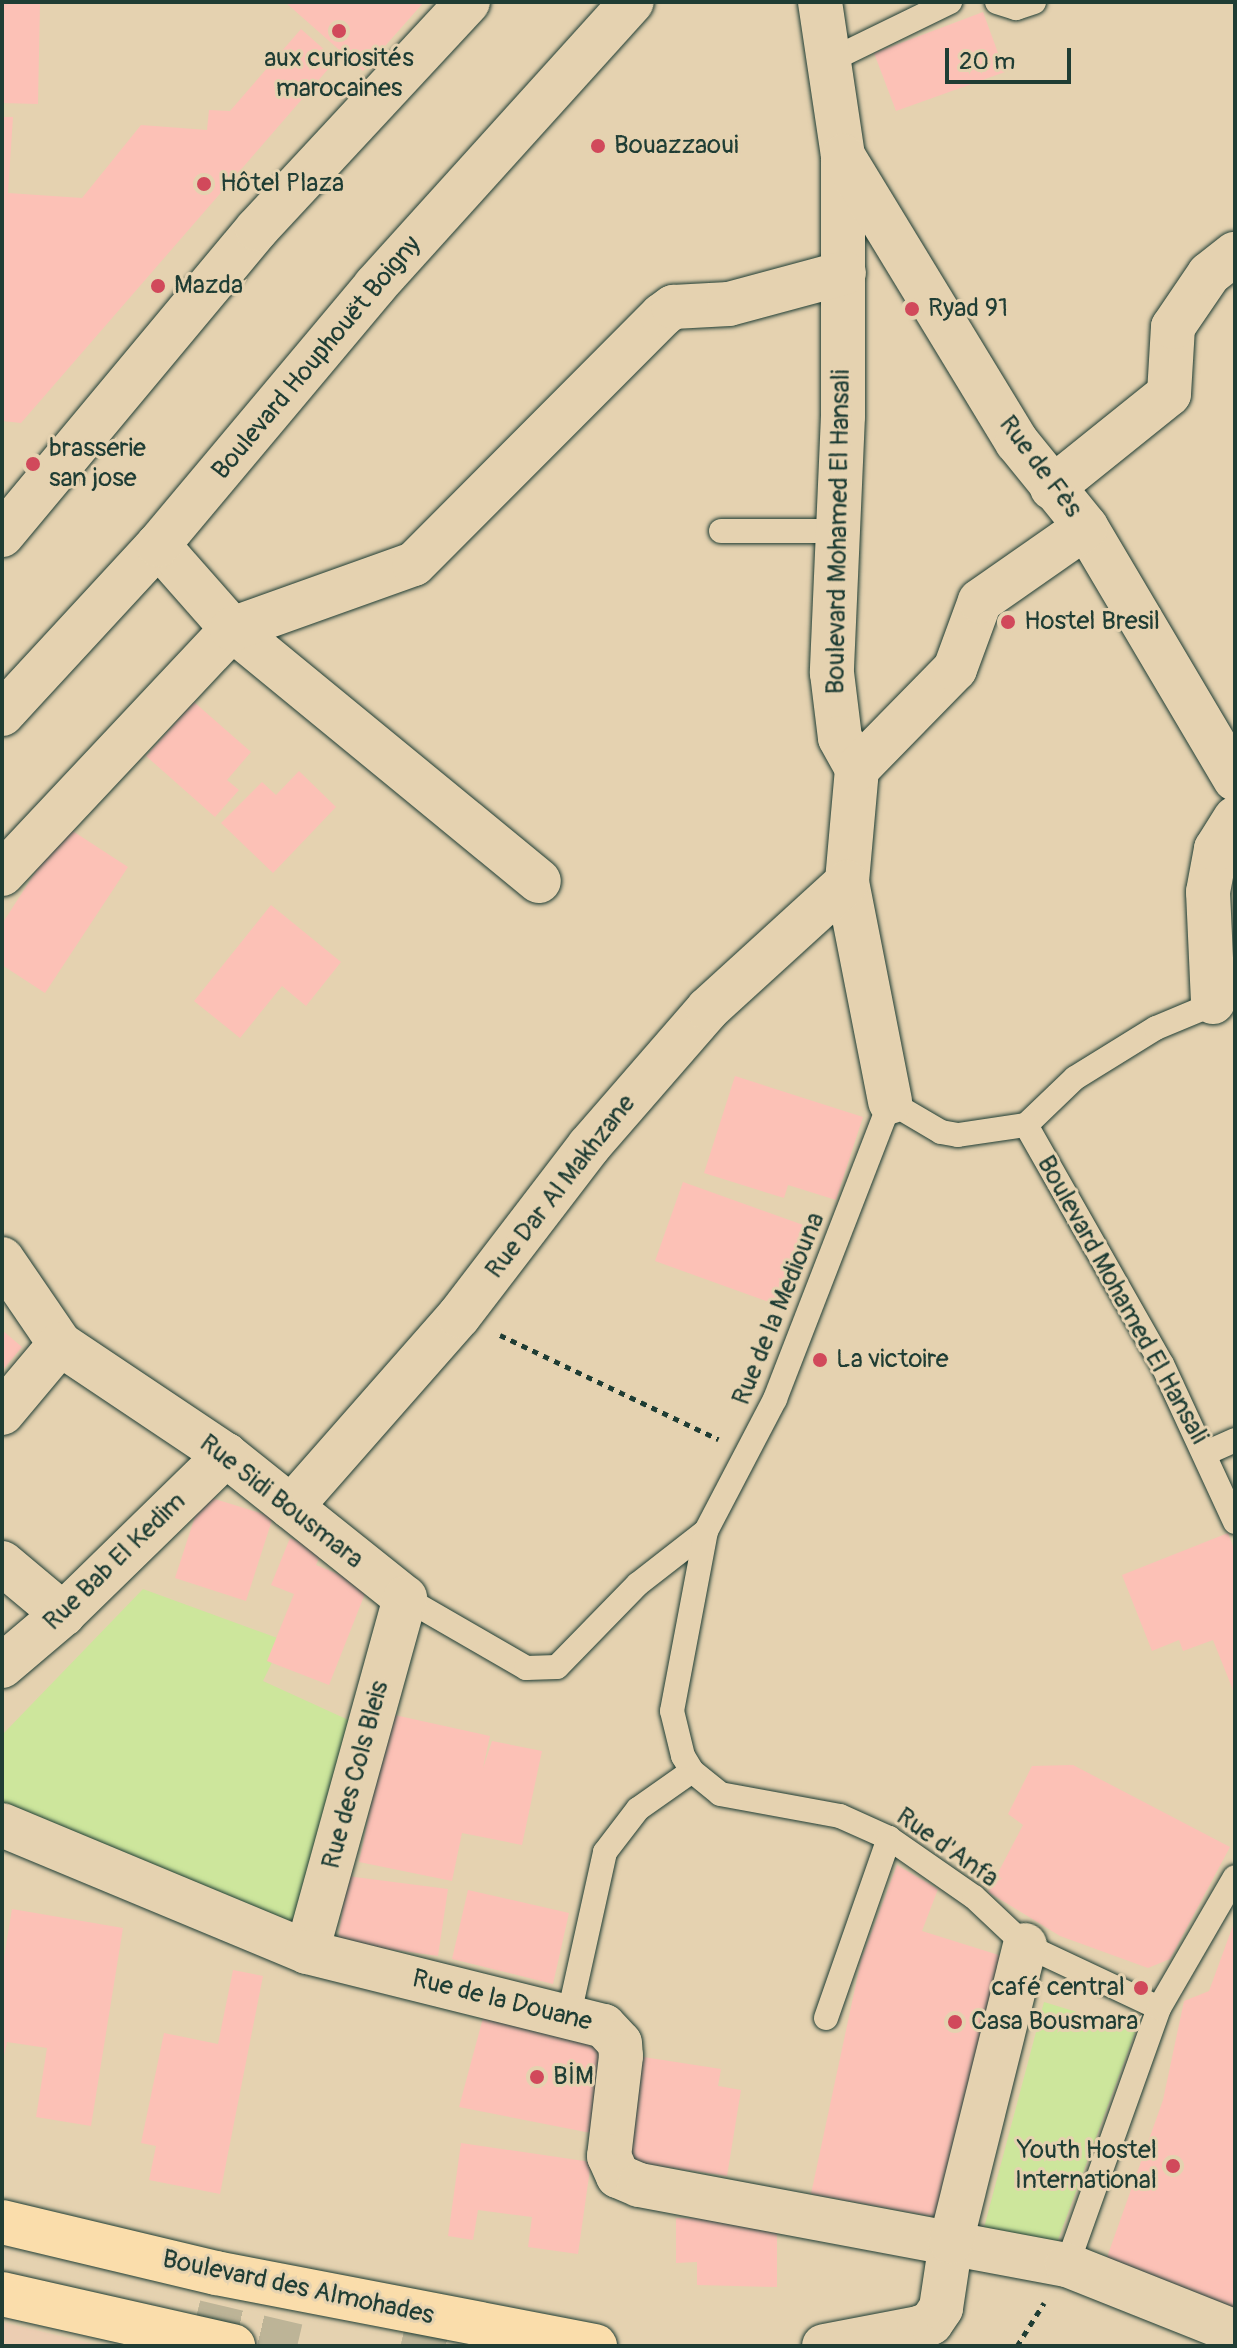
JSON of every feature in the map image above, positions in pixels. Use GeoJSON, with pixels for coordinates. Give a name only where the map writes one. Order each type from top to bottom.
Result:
{"type":"FeatureCollection","features":[{"type":"Feature","properties":{"kind":"main road","name":"Boulevard des Almohades"},"geometry":{"type":"LineString","coordinates":[[2,2222],[216,2273],[595,2346]]}},
{"type":"Feature","properties":{"kind":"main road"},"geometry":{"type":"LineString","coordinates":[[2,2294],[233,2346]]}},
{"type":"Feature","properties":{"kind":"street"},"geometry":{"type":"LineString","coordinates":[[2,535],[257,229],[468,2]]}},
{"type":"Feature","properties":{"kind":"street","name":"Boulevard Houphouët Boigny"},"geometry":{"type":"LineString","coordinates":[[2,714],[158,545],[375,286],[632,2]]}},
{"type":"Feature","properties":{"kind":"street","name":"Boulevard Mohamed El Hansali"},"geometry":{"type":"LineString","coordinates":[[820,2],[843,156],[844,273],[835,531],[836,716],[857,769],[847,882],[890,1102]]}},
{"type":"Feature","properties":{"kind":"street","name":"Rue de Fès"},"geometry":{"type":"LineString","coordinates":[[843,156],[1001,417],[1052,488],[1086,527],[1235,779]]}},
{"type":"Feature","properties":{"kind":"street"},"geometry":{"type":"LineString","coordinates":[[1052,488],[1169,394],[1173,327],[1209,274],[1235,254]]}},
{"type":"Feature","properties":{"kind":"street"},"geometry":{"type":"LineString","coordinates":[[2,874],[232,629],[414,564],[673,307],[729,304],[844,273]]}},
{"type":"Feature","properties":{"kind":"street"},"geometry":{"type":"LineString","coordinates":[[857,769],[955,669],[980,601],[1086,527]]}},
{"type":"Feature","properties":{"kind":"street"},"geometry":{"type":"LineString","coordinates":[[158,545],[232,629],[539,881]]}},
{"type":"Feature","properties":{"kind":"street"},"geometry":{"type":"LineString","coordinates":[[1224,999],[1208,892],[1216,849],[1235,819]]}},
{"type":"Feature","properties":{"kind":"street","name":"Rue Dar Al Makhzane"},"geometry":{"type":"LineString","coordinates":[[291,1507],[459,1316],[589,1146],[708,1009],[847,882]]}},
{"type":"Feature","properties":{"kind":"street","name":"Rue Sidi Bousmara"},"geometry":{"type":"LineString","coordinates":[[2,1259],[60,1344],[226,1455],[405,1598]]}},
{"type":"Feature","properties":{"kind":"street"},"geometry":{"type":"LineString","coordinates":[[2,1413],[60,1344]]}},
{"type":"Feature","properties":{"kind":"street","name":"Rue Bab El Kedim"},"geometry":{"type":"LineString","coordinates":[[2,1666],[63,1614],[226,1455]]}},
{"type":"Feature","properties":{"kind":"street"},"geometry":{"type":"LineString","coordinates":[[2,1563],[63,1614]]}},
{"type":"Feature","properties":{"kind":"street","name":"Rue des Cols Bleis"},"geometry":{"type":"LineString","coordinates":[[307,1952],[405,1598]]}},
{"type":"Feature","properties":{"kind":"street","name":"Rue de la Douane"},"geometry":{"type":"LineString","coordinates":[[2,1825],[307,1952],[604,2026],[620,2043],[609,2156],[618,2176],[639,2185],[1067,2265],[1235,2332]]}},
{"type":"Feature","properties":{"kind":"street"},"geometry":{"type":"LineString","coordinates":[[824,2346],[931,2323],[941,2308],[951,2242],[1025,1945]]}},
{"type":"Feature","properties":{"kind":"lane"},"geometry":{"type":"LineString","coordinates":[[827,62],[950,2]]}},
{"type":"Feature","properties":{"kind":"lane"},"geometry":{"type":"LineString","coordinates":[[997,2],[1016,8],[1034,2]]}},
{"type":"Feature","properties":{"kind":"lane"},"geometry":{"type":"LineString","coordinates":[[721,531],[835,531]]}},
{"type":"Feature","properties":{"kind":"lane"},"geometry":{"type":"LineString","coordinates":[[890,1102],[941,1132],[958,1135],[1026,1125],[1075,1078],[1156,1028],[1224,999]]}},
{"type":"Feature","properties":{"kind":"lane","name":"Rue de la Mediouna"},"geometry":{"type":"LineString","coordinates":[[692,1771],[679,1746],[672,1711],[706,1531],[749,1454],[890,1102]]}},
{"type":"Feature","properties":{"kind":"lane","name":"Boulevard Mohamed El Hansali"},"geometry":{"type":"LineString","coordinates":[[1026,1125],[1162,1364],[1206,1453],[1235,1522]]}},
{"type":"Feature","properties":{"kind":"lane"},"geometry":{"type":"LineString","coordinates":[[1206,1453],[1235,1440]]}},
{"type":"Feature","properties":{"kind":"lane","name":"Rue de la Mediouna"},"geometry":{"type":"LineString","coordinates":[[589,1634],[638,1584],[706,1531]]}},
{"type":"Feature","properties":{"kind":"lane","name":"Rue Sidi Bousmara"},"geometry":{"type":"LineString","coordinates":[[405,1598],[537,1671],[557,1667],[589,1634]]}},
{"type":"Feature","properties":{"kind":"lane"},"geometry":{"type":"LineString","coordinates":[[568,2019],[605,1852],[638,1809],[692,1771]]}},
{"type":"Feature","properties":{"kind":"lane","name":"Rue d'Anfa"},"geometry":{"type":"LineString","coordinates":[[692,1771],[720,1794],[840,1816],[889,1838],[974,1897],[1025,1945],[1159,2008]]}},
{"type":"Feature","properties":{"kind":"lane"},"geometry":{"type":"LineString","coordinates":[[826,2018],[889,1838]]}},
{"type":"Feature","properties":{"kind":"lane"},"geometry":{"type":"LineString","coordinates":[[1067,2265],[1159,2008],[1235,1877]]}},
{"type":"Feature","properties":{"kind":"path"},"geometry":{"type":"LineString","coordinates":[[459,1316],[749,1454]]}},
{"type":"Feature","properties":{"kind":"shaded area"},"geometry":{"type":"Polygon","coordinates":[[[2,2322],[102,2346],[2,2346],[2,2322]]]}},
{"type":"Feature","properties":{"kind":"green space"},"geometry":{"type":"Polygon","coordinates":[[[143,1589],[283,1640],[263,1681],[355,1723],[307,1952],[2,1823],[2,1735],[143,1589]]]}},
{"type":"Feature","properties":{"kind":"green space"},"geometry":{"type":"Polygon","coordinates":[[[1044,2002],[1136,2030],[1052,2256],[981,2239],[1044,2002]]]}},
{"type":"Feature","properties":{"kind":"building"},"geometry":{"type":"Polygon","coordinates":[[[2,2],[40,2],[38,104],[2,103],[2,2]]]}},
{"type":"Feature","properties":{"kind":"building"},"geometry":{"type":"Polygon","coordinates":[[[285,2],[424,2],[363,71],[285,2]]]}},
{"type":"Feature","properties":{"kind":"building"},"geometry":{"type":"Polygon","coordinates":[[[983,12],[1005,72],[896,111],[874,53],[983,12]]]}},
{"type":"Feature","properties":{"kind":"building"},"geometry":{"type":"Polygon","coordinates":[[[301,29],[336,60],[21,423],[2,421],[2,117],[13,117],[8,193],[82,198],[141,125],[207,130],[209,110],[230,111],[301,29]]]}},
{"type":"Feature","properties":{"kind":"building"},"geometry":{"type":"Polygon","coordinates":[[[194,702],[251,752],[227,780],[239,790],[215,817],[146,756],[194,702]]]}},
{"type":"Feature","properties":{"kind":"building"},"geometry":{"type":"Polygon","coordinates":[[[299,771],[336,807],[273,873],[221,823],[262,782],[276,795],[299,771]]]}},
{"type":"Feature","properties":{"kind":"building"},"geometry":{"type":"Polygon","coordinates":[[[65,826],[128,867],[45,993],[2,965],[2,924],[65,826]]]}},
{"type":"Feature","properties":{"kind":"building"},"geometry":{"type":"Polygon","coordinates":[[[271,905],[341,962],[306,1006],[282,986],[240,1038],[194,1001],[271,905]]]}},
{"type":"Feature","properties":{"kind":"building"},"geometry":{"type":"Polygon","coordinates":[[[735,1076],[863,1117],[836,1200],[788,1185],[784,1198],[704,1173],[735,1076]]]}},
{"type":"Feature","properties":{"kind":"building"},"geometry":{"type":"Polygon","coordinates":[[[683,1182],[806,1226],[777,1305],[655,1261],[683,1182]]]}},
{"type":"Feature","properties":{"kind":"building"},"geometry":{"type":"Polygon","coordinates":[[[2,1330],[22,1347],[2,1371],[2,1330]]]}},
{"type":"Feature","properties":{"kind":"building"},"geometry":{"type":"Polygon","coordinates":[[[202,1495],[273,1517],[246,1601],[175,1578],[202,1495]]]}},
{"type":"Feature","properties":{"kind":"building"},"geometry":{"type":"Polygon","coordinates":[[[1228,1533],[1235,1552],[1235,1695],[1213,1640],[1183,1651],[1179,1640],[1152,1651],[1122,1575],[1228,1533]]]}},
{"type":"Feature","properties":{"kind":"building"},"geometry":{"type":"Polygon","coordinates":[[[290,1538],[322,1551],[316,1565],[368,1586],[329,1685],[267,1661],[294,1594],[271,1585],[290,1538]]]}},
{"type":"Feature","properties":{"kind":"building"},"geometry":{"type":"Polygon","coordinates":[[[390,1714],[490,1736],[483,1768],[492,1741],[542,1751],[522,1845],[462,1833],[452,1881],[359,1862],[390,1714]]]}},
{"type":"Feature","properties":{"kind":"building"},"geometry":{"type":"Polygon","coordinates":[[[1073,1765],[1230,1847],[1170,1959],[1148,1968],[1060,1936],[988,1892],[1023,1825],[1008,1814],[1032,1766],[1073,1765]]]}},
{"type":"Feature","properties":{"kind":"building"},"geometry":{"type":"Polygon","coordinates":[[[897,1865],[938,1889],[922,1931],[1005,1957],[936,2217],[811,2194],[861,1960],[897,1865]]]}},
{"type":"Feature","properties":{"kind":"building"},"geometry":{"type":"Polygon","coordinates":[[[347,1876],[448,1889],[438,1956],[338,1942],[347,1876]]]}},
{"type":"Feature","properties":{"kind":"building"},"geometry":{"type":"Polygon","coordinates":[[[468,1890],[569,1913],[553,1984],[452,1959],[468,1890]]]}},
{"type":"Feature","properties":{"kind":"building"},"geometry":{"type":"Polygon","coordinates":[[[12,1909],[123,1928],[91,2126],[36,2117],[47,2048],[7,2042],[2,2065],[2,1969],[12,1909]]]}},
{"type":"Feature","properties":{"kind":"building"},"geometry":{"type":"Polygon","coordinates":[[[1235,1920],[1235,2313],[1106,2260],[1163,2100],[1184,2001],[1209,1991],[1235,1920]]]}},
{"type":"Feature","properties":{"kind":"building"},"geometry":{"type":"Polygon","coordinates":[[[233,1970],[263,1976],[220,2194],[149,2180],[156,2146],[141,2143],[164,2033],[218,2044],[233,1970]]]}},
{"type":"Feature","properties":{"kind":"building","name":"BİM"},"geometry":{"type":"Polygon","coordinates":[[[483,2018],[613,2048],[596,2134],[459,2107],[483,2018]]]}},
{"type":"Feature","properties":{"kind":"building"},"geometry":{"type":"Polygon","coordinates":[[[637,2056],[721,2069],[718,2086],[741,2090],[727,2176],[621,2160],[637,2056]]]}},
{"type":"Feature","properties":{"kind":"building"},"geometry":{"type":"Polygon","coordinates":[[[461,2143],[591,2162],[578,2254],[528,2247],[532,2217],[478,2210],[473,2240],[448,2236],[461,2143]]]}},
{"type":"Feature","properties":{"kind":"building"},"geometry":{"type":"Polygon","coordinates":[[[676,2218],[777,2219],[777,2287],[697,2285],[697,2262],[676,2263],[676,2218]]]}},
{"type":"Feature","properties":{"kind":"tunnel"},"geometry":{"type":"LineString","coordinates":[[195,2322],[297,2346]]}},
{"type":"Feature","properties":{"kind":"tunnel"},"geometry":{"type":"LineString","coordinates":[[404,2330],[476,2346]]}},
{"type":"Feature","properties":{"kind":"place","name":"aux curiosités marocaines"},"geometry":{"type":"Point","coordinates":[339,31]}},
{"type":"Feature","properties":{"kind":"place","name":"Bouazzaoui"},"geometry":{"type":"Point","coordinates":[598,146]}},
{"type":"Feature","properties":{"kind":"place","name":"Hôtel Plaza"},"geometry":{"type":"Point","coordinates":[204,184]}},
{"type":"Feature","properties":{"kind":"place","name":"Mazda"},"geometry":{"type":"Point","coordinates":[158,286]}},
{"type":"Feature","properties":{"kind":"place","name":"Ryad 91"},"geometry":{"type":"Point","coordinates":[912,309]}},
{"type":"Feature","properties":{"kind":"place","name":"brasserie san jose"},"geometry":{"type":"Point","coordinates":[33,464]}},
{"type":"Feature","properties":{"kind":"place","name":"Hostel Bresil"},"geometry":{"type":"Point","coordinates":[1008,622]}},
{"type":"Feature","properties":{"kind":"place","name":"La victoire"},"geometry":{"type":"Point","coordinates":[820,1360]}},
{"type":"Feature","properties":{"kind":"place","name":"café central"},"geometry":{"type":"Point","coordinates":[1141,1988]}},
{"type":"Feature","properties":{"kind":"place","name":"Casa Bousmara"},"geometry":{"type":"Point","coordinates":[955,2022]}},
{"type":"Feature","properties":{"kind":"place","name":"BİM"},"geometry":{"type":"Point","coordinates":[537,2077]}},
{"type":"Feature","properties":{"kind":"place","name":"Youth Hostel International"},"geometry":{"type":"Point","coordinates":[1173,2166]}}]}
